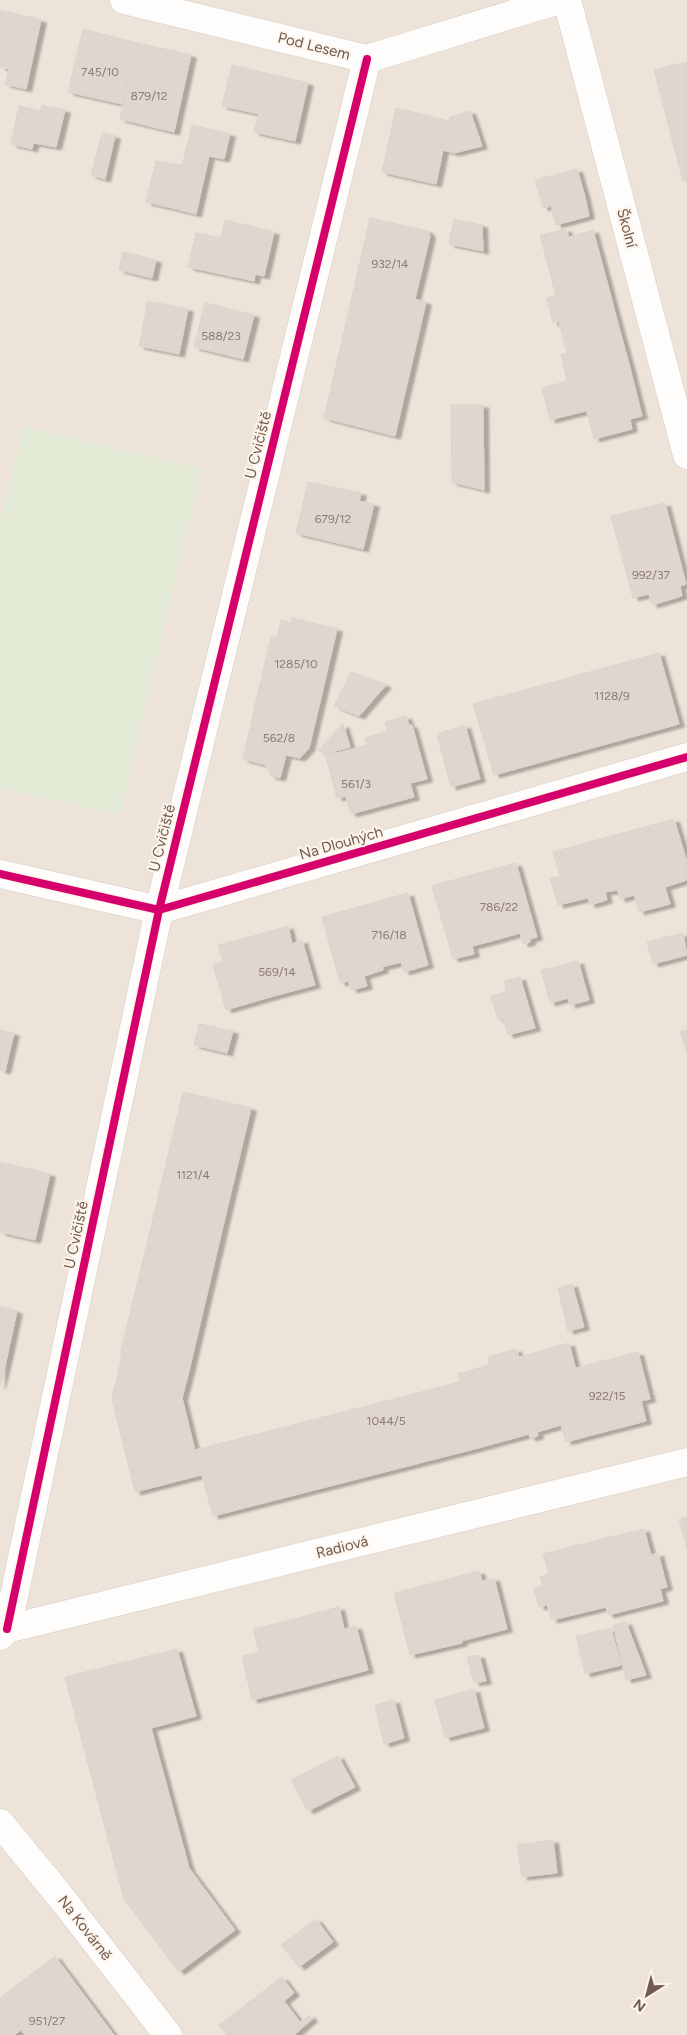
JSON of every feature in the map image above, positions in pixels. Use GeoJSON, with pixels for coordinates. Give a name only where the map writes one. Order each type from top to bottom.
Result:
{"type":"FeatureCollection","features":[{"type":"Feature","properties":{"kind":"street","name":"Pod Lesem"},"geometry":{"type":"LineString","coordinates":[[124,0],[367,59],[559,0]]}},
{"type":"Feature","properties":{"kind":"street","name":"Školní"},"geometry":{"type":"LineString","coordinates":[[567,0],[687,455]]}},
{"type":"Feature","properties":{"kind":"street","name":"U Cvičiště"},"geometry":{"type":"LineString","coordinates":[[3,1633],[159,910],[367,59]]}},
{"type":"Feature","properties":{"kind":"street","name":"Na Dlouhých"},"geometry":{"type":"LineString","coordinates":[[0,874],[159,910],[687,757]]}},
{"type":"Feature","properties":{"kind":"street","name":"Radiová"},"geometry":{"type":"LineString","coordinates":[[3,1633],[687,1462]]}},
{"type":"Feature","properties":{"kind":"street","name":"Na Kovárně"},"geometry":{"type":"LineString","coordinates":[[0,1823],[60,1896],[168,2035]]}},
{"type":"Feature","properties":{"kind":"shaded area"},"geometry":{"type":"Polygon","coordinates":[[[0,0],[687,0],[687,2035],[0,2035],[0,0]]]}},
{"type":"Feature","properties":{"kind":"green space"},"geometry":{"type":"Polygon","coordinates":[[[24,426],[202,469],[140,727],[121,815],[0,788],[0,521],[24,426]]]}},
{"type":"Feature","properties":{"kind":"building"},"geometry":{"type":"Polygon","coordinates":[[[0,10],[41,20],[26,89],[5,84],[9,69],[0,67],[0,10]]]}},
{"type":"Feature","properties":{"kind":"building"},"geometry":{"type":"Polygon","coordinates":[[[83,29],[137,43],[122,104],[68,92],[83,29]]]}},
{"type":"Feature","properties":{"kind":"building"},"geometry":{"type":"Polygon","coordinates":[[[137,43],[191,55],[174,132],[120,119],[137,43]]]}},
{"type":"Feature","properties":{"kind":"building"},"geometry":{"type":"Polygon","coordinates":[[[687,62],[687,180],[683,181],[654,70],[687,62]]]}},
{"type":"Feature","properties":{"kind":"building"},"geometry":{"type":"Polygon","coordinates":[[[232,65],[308,83],[295,141],[254,132],[259,114],[222,106],[232,65]]]}},
{"type":"Feature","properties":{"kind":"building"},"geometry":{"type":"Polygon","coordinates":[[[42,105],[65,110],[56,147],[34,143],[42,105]]]}},
{"type":"Feature","properties":{"kind":"building"},"geometry":{"type":"Polygon","coordinates":[[[19,106],[41,111],[32,149],[11,144],[19,106]]]}},
{"type":"Feature","properties":{"kind":"building"},"geometry":{"type":"Polygon","coordinates":[[[396,108],[449,121],[450,117],[470,111],[482,146],[454,153],[443,150],[436,184],[382,172],[396,108]]]}},
{"type":"Feature","properties":{"kind":"building"},"geometry":{"type":"Polygon","coordinates":[[[192,125],[230,134],[224,159],[209,156],[196,214],[172,208],[192,125]]]}},
{"type":"Feature","properties":{"kind":"building"},"geometry":{"type":"Polygon","coordinates":[[[102,133],[115,136],[105,179],[91,175],[102,133]]]}},
{"type":"Feature","properties":{"kind":"building"},"geometry":{"type":"Polygon","coordinates":[[[156,161],[183,166],[172,208],[146,202],[156,161]]]}},
{"type":"Feature","properties":{"kind":"building"},"geometry":{"type":"Polygon","coordinates":[[[577,169],[585,197],[543,208],[535,180],[577,169]]]}},
{"type":"Feature","properties":{"kind":"building"},"geometry":{"type":"Polygon","coordinates":[[[585,197],[589,216],[556,225],[551,206],[585,197]]]}},
{"type":"Feature","properties":{"kind":"building"},"geometry":{"type":"Polygon","coordinates":[[[370,218],[428,231],[430,236],[415,299],[355,284],[370,218]]]}},
{"type":"Feature","properties":{"kind":"building"},"geometry":{"type":"Polygon","coordinates":[[[454,219],[482,225],[483,251],[449,244],[454,219]]]}},
{"type":"Feature","properties":{"kind":"building"},"geometry":{"type":"Polygon","coordinates":[[[225,220],[274,232],[264,276],[215,266],[225,220]]]}},
{"type":"Feature","properties":{"kind":"building"},"geometry":{"type":"Polygon","coordinates":[[[566,229],[569,237],[593,230],[607,282],[556,296],[540,235],[566,229]]]}},
{"type":"Feature","properties":{"kind":"building"},"geometry":{"type":"Polygon","coordinates":[[[196,233],[221,238],[215,266],[255,275],[254,281],[188,267],[196,233]]]}},
{"type":"Feature","properties":{"kind":"building"},"geometry":{"type":"Polygon","coordinates":[[[123,252],[156,260],[152,278],[119,270],[123,252]]]}},
{"type":"Feature","properties":{"kind":"building"},"geometry":{"type":"Polygon","coordinates":[[[607,282],[618,324],[563,338],[559,321],[553,323],[547,298],[607,282]]]}},
{"type":"Feature","properties":{"kind":"building"},"geometry":{"type":"Polygon","coordinates":[[[355,284],[426,302],[395,436],[324,418],[355,284]]]}},
{"type":"Feature","properties":{"kind":"building"},"geometry":{"type":"Polygon","coordinates":[[[148,301],[188,309],[179,354],[139,346],[148,301]]]}},
{"type":"Feature","properties":{"kind":"building"},"geometry":{"type":"Polygon","coordinates":[[[205,303],[254,315],[243,359],[194,347],[205,303]]]}},
{"type":"Feature","properties":{"kind":"building"},"geometry":{"type":"Polygon","coordinates":[[[618,324],[629,364],[567,381],[561,354],[567,353],[563,338],[618,324]]]}},
{"type":"Feature","properties":{"kind":"building"},"geometry":{"type":"Polygon","coordinates":[[[629,364],[642,416],[630,419],[632,429],[594,439],[578,378],[629,364]]]}},
{"type":"Feature","properties":{"kind":"building"},"geometry":{"type":"Polygon","coordinates":[[[578,378],[586,411],[569,415],[561,383],[578,378]]]}},
{"type":"Feature","properties":{"kind":"building"},"geometry":{"type":"Polygon","coordinates":[[[561,383],[569,415],[550,420],[542,388],[561,383]]]}},
{"type":"Feature","properties":{"kind":"building"},"geometry":{"type":"Polygon","coordinates":[[[451,405],[483,405],[484,490],[452,482],[451,405]]]}},
{"type":"Feature","properties":{"kind":"building"},"geometry":{"type":"Polygon","coordinates":[[[308,482],[361,493],[359,501],[374,504],[363,549],[296,533],[308,482]]]}},
{"type":"Feature","properties":{"kind":"building"},"geometry":{"type":"Polygon","coordinates":[[[665,503],[686,584],[680,586],[682,596],[652,605],[649,594],[633,598],[611,516],[665,503]]]}},
{"type":"Feature","properties":{"kind":"building"},"geometry":{"type":"Polygon","coordinates":[[[292,618],[337,629],[320,702],[259,688],[271,637],[277,637],[281,620],[291,623],[292,618]]]}},
{"type":"Feature","properties":{"kind":"building"},"geometry":{"type":"Polygon","coordinates":[[[659,653],[679,724],[494,775],[473,704],[659,653]]]}},
{"type":"Feature","properties":{"kind":"building"},"geometry":{"type":"Polygon","coordinates":[[[351,672],[386,685],[359,716],[334,706],[351,672]]]}},
{"type":"Feature","properties":{"kind":"building"},"geometry":{"type":"Polygon","coordinates":[[[259,688],[320,702],[309,748],[300,758],[286,755],[280,778],[271,776],[266,765],[243,759],[259,688]]]}},
{"type":"Feature","properties":{"kind":"building"},"geometry":{"type":"Polygon","coordinates":[[[406,716],[409,725],[412,725],[427,779],[410,783],[414,797],[384,805],[365,738],[388,731],[385,722],[406,716]]]}},
{"type":"Feature","properties":{"kind":"building"},"geometry":{"type":"Polygon","coordinates":[[[343,724],[350,747],[325,754],[318,750],[343,724]]]}},
{"type":"Feature","properties":{"kind":"building"},"geometry":{"type":"Polygon","coordinates":[[[465,725],[480,779],[451,787],[437,734],[465,725]]]}},
{"type":"Feature","properties":{"kind":"building"},"geometry":{"type":"Polygon","coordinates":[[[367,745],[384,805],[351,814],[333,754],[367,745]]]}},
{"type":"Feature","properties":{"kind":"building"},"geometry":{"type":"Polygon","coordinates":[[[335,752],[333,754],[346,796],[337,798],[325,754],[335,752]]]}},
{"type":"Feature","properties":{"kind":"building"},"geometry":{"type":"Polygon","coordinates":[[[674,819],[687,862],[687,880],[665,887],[670,904],[639,912],[634,895],[620,899],[604,838],[674,819]]]}},
{"type":"Feature","properties":{"kind":"building"},"geometry":{"type":"Polygon","coordinates":[[[604,838],[618,890],[605,892],[607,900],[590,905],[588,898],[558,905],[550,879],[560,876],[553,852],[604,838]]]}},
{"type":"Feature","properties":{"kind":"building"},"geometry":{"type":"Polygon","coordinates":[[[516,863],[537,937],[523,944],[520,933],[492,941],[475,874],[516,863]]]}},
{"type":"Feature","properties":{"kind":"building"},"geometry":{"type":"Polygon","coordinates":[[[475,874],[492,941],[472,946],[474,954],[453,959],[432,886],[475,874]]]}},
{"type":"Feature","properties":{"kind":"building"},"geometry":{"type":"Polygon","coordinates":[[[408,893],[428,965],[404,972],[401,962],[382,967],[365,905],[408,893]]]}},
{"type":"Feature","properties":{"kind":"building"},"geometry":{"type":"Polygon","coordinates":[[[365,905],[383,970],[364,976],[367,986],[352,990],[348,981],[340,983],[322,917],[365,905]]]}},
{"type":"Feature","properties":{"kind":"building"},"geometry":{"type":"Polygon","coordinates":[[[288,926],[292,944],[302,940],[315,985],[270,997],[253,936],[288,926]]]}},
{"type":"Feature","properties":{"kind":"building"},"geometry":{"type":"Polygon","coordinates":[[[683,933],[687,955],[653,964],[647,942],[683,933]]]}},
{"type":"Feature","properties":{"kind":"building"},"geometry":{"type":"Polygon","coordinates":[[[253,936],[270,997],[226,1010],[213,965],[223,962],[218,945],[253,936]]]}},
{"type":"Feature","properties":{"kind":"building"},"geometry":{"type":"Polygon","coordinates":[[[578,961],[589,1000],[570,1005],[559,966],[578,961]]]}},
{"type":"Feature","properties":{"kind":"building"},"geometry":{"type":"Polygon","coordinates":[[[559,966],[568,998],[550,1003],[541,970],[559,966]]]}},
{"type":"Feature","properties":{"kind":"building"},"geometry":{"type":"Polygon","coordinates":[[[520,977],[535,1028],[519,1032],[504,981],[520,977]]]}},
{"type":"Feature","properties":{"kind":"building"},"geometry":{"type":"Polygon","coordinates":[[[507,991],[519,1032],[508,1035],[503,1019],[498,1020],[491,996],[507,991]]]}},
{"type":"Feature","properties":{"kind":"building"},"geometry":{"type":"Polygon","coordinates":[[[199,1024],[233,1031],[227,1053],[194,1045],[199,1024]]]}},
{"type":"Feature","properties":{"kind":"building"},"geometry":{"type":"Polygon","coordinates":[[[0,1030],[14,1033],[5,1071],[0,1070],[0,1030]]]}},
{"type":"Feature","properties":{"kind":"building"},"geometry":{"type":"Polygon","coordinates":[[[687,1030],[687,1053],[680,1031],[687,1030]]]}},
{"type":"Feature","properties":{"kind":"building"},"geometry":{"type":"Polygon","coordinates":[[[183,1092],[251,1108],[220,1239],[152,1223],[183,1092]]]}},
{"type":"Feature","properties":{"kind":"building"},"geometry":{"type":"Polygon","coordinates":[[[0,1162],[50,1174],[35,1240],[0,1232],[0,1162]]]}},
{"type":"Feature","properties":{"kind":"building"},"geometry":{"type":"Polygon","coordinates":[[[152,1223],[220,1239],[189,1371],[120,1355],[152,1223]]]}},
{"type":"Feature","properties":{"kind":"building"},"geometry":{"type":"Polygon","coordinates":[[[572,1284],[584,1327],[568,1331],[558,1288],[572,1284]]]}},
{"type":"Feature","properties":{"kind":"building"},"geometry":{"type":"Polygon","coordinates":[[[0,1306],[17,1311],[7,1357],[0,1355],[0,1306]]]}},
{"type":"Feature","properties":{"kind":"building"},"geometry":{"type":"Polygon","coordinates":[[[569,1343],[592,1435],[566,1442],[561,1425],[537,1432],[538,1436],[530,1438],[529,1434],[478,1448],[458,1374],[489,1365],[488,1357],[516,1349],[519,1357],[569,1343]]]}},
{"type":"Feature","properties":{"kind":"building"},"geometry":{"type":"Polygon","coordinates":[[[638,1352],[650,1399],[641,1401],[646,1421],[592,1435],[576,1368],[638,1352]]]}},
{"type":"Feature","properties":{"kind":"building"},"geometry":{"type":"Polygon","coordinates":[[[0,1355],[7,1357],[0,1386],[0,1355]]]}},
{"type":"Feature","properties":{"kind":"building"},"geometry":{"type":"Polygon","coordinates":[[[122,1355],[189,1371],[182,1398],[201,1475],[135,1492],[112,1399],[122,1355]]]}},
{"type":"Feature","properties":{"kind":"building"},"geometry":{"type":"Polygon","coordinates":[[[460,1382],[478,1448],[213,1516],[195,1450],[460,1382]]]}},
{"type":"Feature","properties":{"kind":"building"},"geometry":{"type":"Polygon","coordinates":[[[687,1517],[687,1548],[679,1519],[687,1517]]]}},
{"type":"Feature","properties":{"kind":"building"},"geometry":{"type":"Polygon","coordinates":[[[644,1529],[651,1555],[658,1553],[667,1587],[660,1589],[663,1601],[608,1615],[590,1542],[644,1529]]]}},
{"type":"Feature","properties":{"kind":"building"},"geometry":{"type":"Polygon","coordinates":[[[590,1542],[606,1607],[552,1620],[547,1605],[539,1607],[534,1588],[543,1586],[540,1577],[549,1574],[543,1554],[590,1542]]]}},
{"type":"Feature","properties":{"kind":"building"},"geometry":{"type":"Polygon","coordinates":[[[479,1571],[482,1581],[494,1578],[507,1629],[461,1641],[445,1580],[479,1571]]]}},
{"type":"Feature","properties":{"kind":"building"},"geometry":{"type":"Polygon","coordinates":[[[445,1580],[462,1643],[410,1655],[394,1593],[445,1580]]]}},
{"type":"Feature","properties":{"kind":"building"},"geometry":{"type":"Polygon","coordinates":[[[339,1607],[344,1629],[356,1626],[368,1670],[304,1687],[286,1621],[339,1607]]]}},
{"type":"Feature","properties":{"kind":"building"},"geometry":{"type":"Polygon","coordinates":[[[286,1621],[304,1687],[252,1700],[242,1656],[259,1652],[253,1629],[286,1621]]]}},
{"type":"Feature","properties":{"kind":"building"},"geometry":{"type":"Polygon","coordinates":[[[626,1622],[646,1675],[626,1680],[613,1625],[626,1622]]]}},
{"type":"Feature","properties":{"kind":"building"},"geometry":{"type":"Polygon","coordinates":[[[611,1628],[621,1665],[585,1674],[576,1636],[611,1628]]]}},
{"type":"Feature","properties":{"kind":"building"},"geometry":{"type":"Polygon","coordinates":[[[177,1649],[196,1716],[151,1728],[189,1868],[235,1930],[179,1972],[124,1899],[65,1677],[177,1649]]]}},
{"type":"Feature","properties":{"kind":"building"},"geometry":{"type":"Polygon","coordinates":[[[479,1655],[486,1681],[474,1683],[467,1657],[479,1655]]]}},
{"type":"Feature","properties":{"kind":"building"},"geometry":{"type":"Polygon","coordinates":[[[474,1689],[479,1709],[440,1719],[435,1700],[474,1689]]]}},
{"type":"Feature","properties":{"kind":"building"},"geometry":{"type":"Polygon","coordinates":[[[394,1700],[404,1738],[384,1744],[375,1705],[394,1700]]]}},
{"type":"Feature","properties":{"kind":"building"},"geometry":{"type":"Polygon","coordinates":[[[479,1709],[484,1728],[445,1738],[440,1719],[479,1709]]]}},
{"type":"Feature","properties":{"kind":"building"},"geometry":{"type":"Polygon","coordinates":[[[338,1756],[355,1787],[308,1811],[291,1780],[338,1756]]]}},
{"type":"Feature","properties":{"kind":"building"},"geometry":{"type":"Polygon","coordinates":[[[553,1840],[557,1873],[522,1877],[517,1845],[553,1840]]]}},
{"type":"Feature","properties":{"kind":"building"},"geometry":{"type":"Polygon","coordinates":[[[316,1919],[333,1942],[299,1967],[281,1945],[316,1919]]]}},
{"type":"Feature","properties":{"kind":"building"},"geometry":{"type":"Polygon","coordinates":[[[55,1956],[108,2027],[97,2035],[25,2035],[0,2001],[0,1998],[55,1956]]]}},
{"type":"Feature","properties":{"kind":"building"},"geometry":{"type":"Polygon","coordinates":[[[282,1977],[294,1993],[284,2001],[300,2022],[309,2015],[312,2019],[294,2035],[227,2035],[219,2025],[282,1977]]]}},
{"type":"Feature","properties":{"kind":"building"},"geometry":{"type":"Polygon","coordinates":[[[0,2001],[21,2030],[14,2035],[0,2035],[0,2001]]]}},
{"type":"Feature","properties":{"kind":"building"},"geometry":{"type":"Polygon","coordinates":[[[108,2027],[114,2035],[97,2035],[108,2027]]]}},
{"type":"Feature","properties":{"kind":"cycle path"},"geometry":{"type":"LineString","coordinates":[[7,1629],[159,910],[367,59]]}},
{"type":"Feature","properties":{"kind":"cycle path"},"geometry":{"type":"LineString","coordinates":[[0,874],[159,910],[687,757]]}}]}
